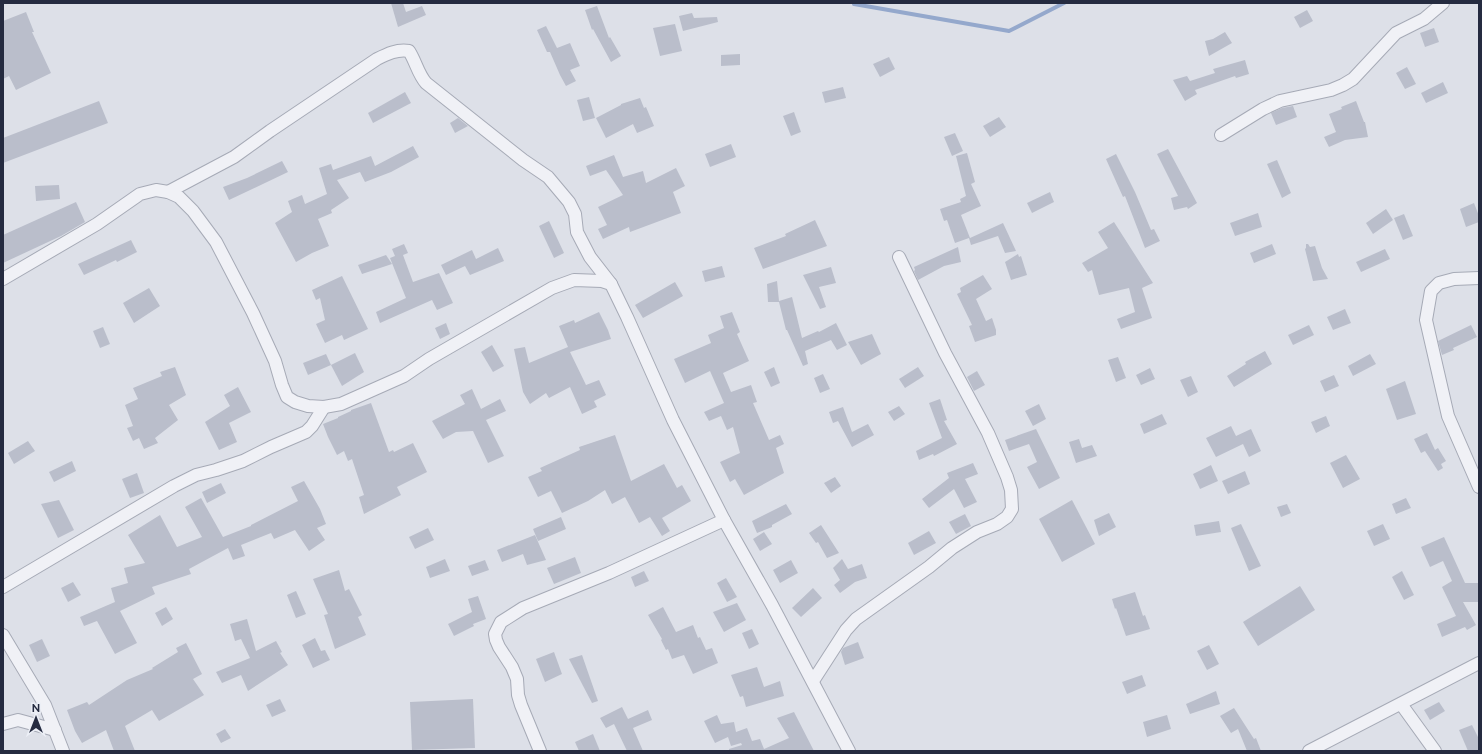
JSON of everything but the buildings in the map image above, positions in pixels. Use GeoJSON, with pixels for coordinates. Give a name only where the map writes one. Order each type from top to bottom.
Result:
{"type":"FeatureCollection","features":[{"type":"Feature","properties":{"kind":"street"},"geometry":{"type":"LineString","coordinates":[[1221,135],[1263,109],[1280,101],[1331,90],[1343,85],[1353,79],[1396,33],[1424,19],[1443,3]]}},
{"type":"Feature","properties":{"kind":"street"},"geometry":{"type":"LineString","coordinates":[[168,192],[234,158],[270,131],[377,59],[404,50],[409,52],[420,75],[426,83],[523,160],[548,177],[569,202],[575,214],[577,232],[590,256],[611,284],[673,420],[724,520],[813,681],[849,751]]}},
{"type":"Feature","properties":{"kind":"street"},"geometry":{"type":"LineString","coordinates":[[3,279],[97,224],[140,194],[156,190],[168,192],[179,197],[194,211],[216,242],[253,313],[275,361],[287,397],[308,406],[324,407],[341,404],[404,376],[429,359],[552,288],[574,280],[611,284]]}},
{"type":"Feature","properties":{"kind":"street"},"geometry":{"type":"LineString","coordinates":[[813,681],[846,630],[856,619],[971,536],[1007,517],[1012,510],[1011,490],[1007,477],[988,433],[945,353],[900,257]]}},
{"type":"Feature","properties":{"kind":"street"},"geometry":{"type":"LineString","coordinates":[[1479,278],[1454,279],[1439,283],[1431,291],[1426,320],[1448,416],[1479,487]]}},
{"type":"Feature","properties":{"kind":"street"},"geometry":{"type":"LineString","coordinates":[[3,587],[174,486],[196,475],[243,461],[306,432],[312,426],[324,407]]}},
{"type":"Feature","properties":{"kind":"street"},"geometry":{"type":"LineString","coordinates":[[540,751],[521,705],[518,695],[517,679],[512,666],[496,640],[495,634],[501,622],[522,608],[609,573],[724,520]]}},
{"type":"Feature","properties":{"kind":"street"},"geometry":{"type":"LineString","coordinates":[[3,635],[45,705],[63,751]]}},
{"type":"Feature","properties":{"kind":"street"},"geometry":{"type":"LineString","coordinates":[[1309,751],[1479,663]]}},
{"type":"Feature","properties":{"kind":"street"},"geometry":{"type":"LineString","coordinates":[[1402,704],[1434,751]]}},
{"type":"Feature","properties":{"kind":"street"},"geometry":{"type":"LineString","coordinates":[[3,724],[18,720],[55,730]]}},
{"type":"Feature","properties":{"kind":"waterway"},"geometry":{"type":"LineString","coordinates":[[854,4],[1009,31],[1064,3]]}}]}
